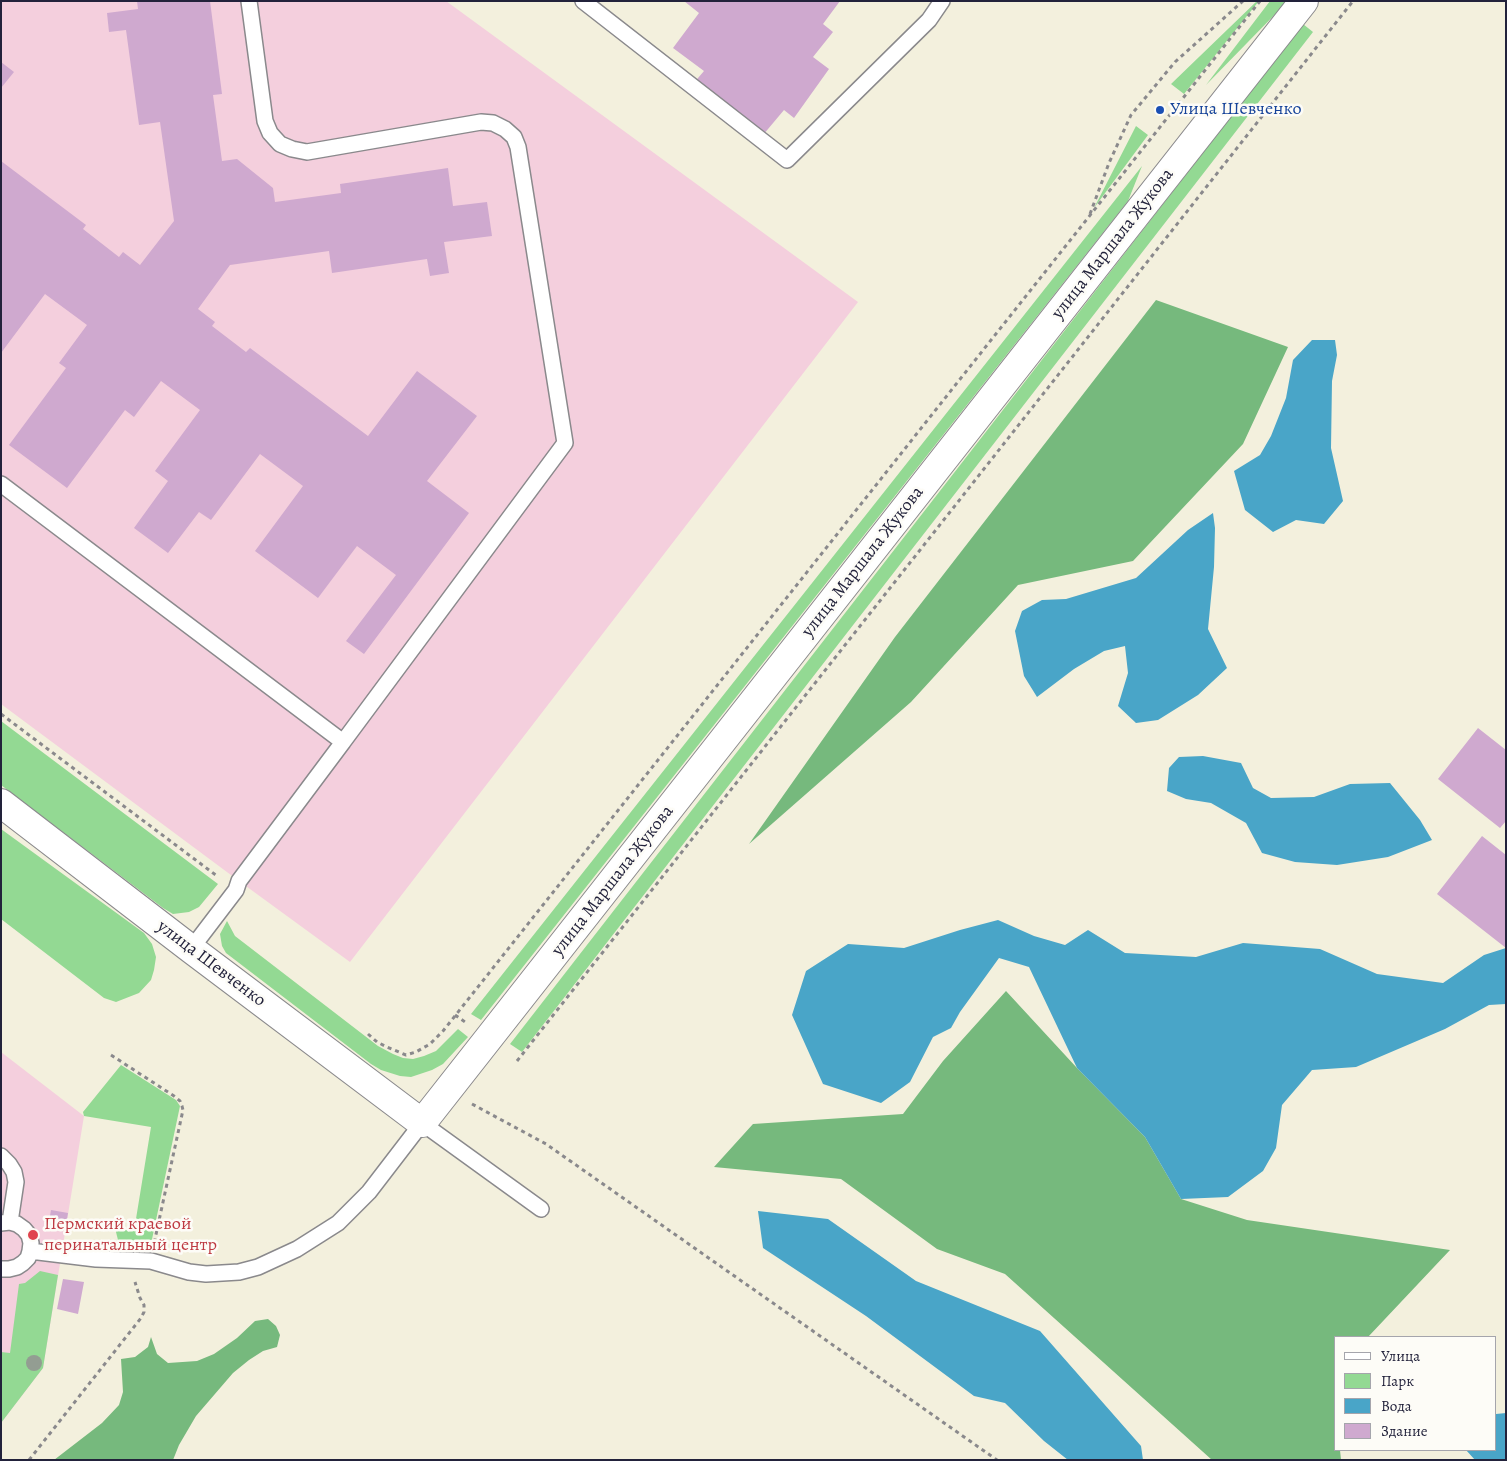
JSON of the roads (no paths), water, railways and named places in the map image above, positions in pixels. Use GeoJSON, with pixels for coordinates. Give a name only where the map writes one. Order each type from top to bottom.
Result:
{"type":"FeatureCollection","features":[{"type":"Feature","properties":{"kind":"street","name":"улица Маршала Жукова"},"geometry":{"type":"LineString","coordinates":[[422,1123],[1304,1]]}},
{"type":"Feature","properties":{"kind":"street","name":"улица Шевченко"},"geometry":{"type":"LineString","coordinates":[[1,803],[422,1123]]}},
{"type":"Feature","properties":{"kind":"lane"},"geometry":{"type":"LineString","coordinates":[[191,949],[236,890],[239,881],[565,443],[518,147],[514,137],[505,129],[493,123],[481,122],[308,152],[292,149],[280,144],[270,133],[266,121],[249,1]]}},
{"type":"Feature","properties":{"kind":"lane"},"geometry":{"type":"LineString","coordinates":[[583,1],[787,160],[929,20],[942,1]]}},
{"type":"Feature","properties":{"kind":"lane"},"geometry":{"type":"LineString","coordinates":[[1,484],[343,742]]}},
{"type":"Feature","properties":{"kind":"lane"},"geometry":{"type":"LineString","coordinates":[[30,1251],[96,1259],[151,1261],[189,1272],[220,1274],[258,1267],[297,1250],[338,1223],[369,1192],[422,1123],[541,1210]]}},
{"type":"Feature","properties":{"kind":"lane"},"geometry":{"type":"LineString","coordinates":[[1,1156],[14,1172],[16,1182],[5,1223],[17,1224],[24,1229],[31,1243],[28,1258],[23,1264],[9,1269],[1,1268]]}},
{"type":"Feature","properties":{"kind":"water"},"geometry":{"type":"Polygon","coordinates":[[[1312,340],[1335,340],[1337,355],[1332,381],[1331,448],[1343,501],[1324,524],[1296,520],[1273,532],[1245,510],[1234,471],[1260,455],[1271,436],[1286,398],[1293,360],[1312,340]]]}},
{"type":"Feature","properties":{"kind":"water"},"geometry":{"type":"Polygon","coordinates":[[[1213,513],[1215,528],[1214,567],[1208,629],[1227,668],[1198,695],[1158,720],[1136,723],[1118,706],[1128,673],[1125,646],[1104,651],[1074,669],[1037,697],[1024,676],[1015,631],[1022,611],[1042,600],[1066,599],[1136,578],[1188,530],[1213,513]]]}},
{"type":"Feature","properties":{"kind":"water"},"geometry":{"type":"Polygon","coordinates":[[[1203,756],[1241,763],[1253,788],[1271,798],[1314,797],[1350,784],[1390,783],[1420,820],[1432,840],[1388,857],[1337,865],[1295,862],[1262,853],[1246,823],[1211,803],[1186,799],[1167,791],[1169,768],[1179,757],[1203,756]]]}},
{"type":"Feature","properties":{"kind":"water"},"geometry":{"type":"Polygon","coordinates":[[[998,920],[1034,936],[1065,945],[1088,930],[1125,953],[1196,957],[1243,943],[1320,949],[1377,974],[1443,983],[1484,955],[1506,948],[1506,1004],[1489,1005],[1445,1029],[1356,1067],[1312,1070],[1282,1105],[1276,1148],[1263,1171],[1228,1197],[1181,1199],[1145,1137],[1077,1068],[1029,967],[999,958],[960,1012],[951,1028],[933,1037],[910,1082],[881,1103],[823,1084],[792,1015],[806,971],[848,944],[904,948],[998,920]]]}},
{"type":"Feature","properties":{"kind":"water"},"geometry":{"type":"Polygon","coordinates":[[[758,1211],[828,1219],[916,1281],[1040,1331],[1141,1446],[1143,1460],[1068,1460],[1044,1441],[1005,1403],[974,1396],[866,1316],[763,1248],[758,1211]]]}},
{"type":"Feature","properties":{"kind":"water"},"geometry":{"type":"Polygon","coordinates":[[[1506,1413],[1506,1460],[1475,1460],[1467,1451],[1497,1451],[1497,1414],[1506,1413]]]}},
{"type":"Feature","properties":{"kind":"place","name":"Улица Шевченко"},"geometry":{"type":"Point","coordinates":[1160,110]}},
{"type":"Feature","properties":{"kind":"place","name":"Пермский краевой перинатальный центр"},"geometry":{"type":"Point","coordinates":[33,1235]}}]}
